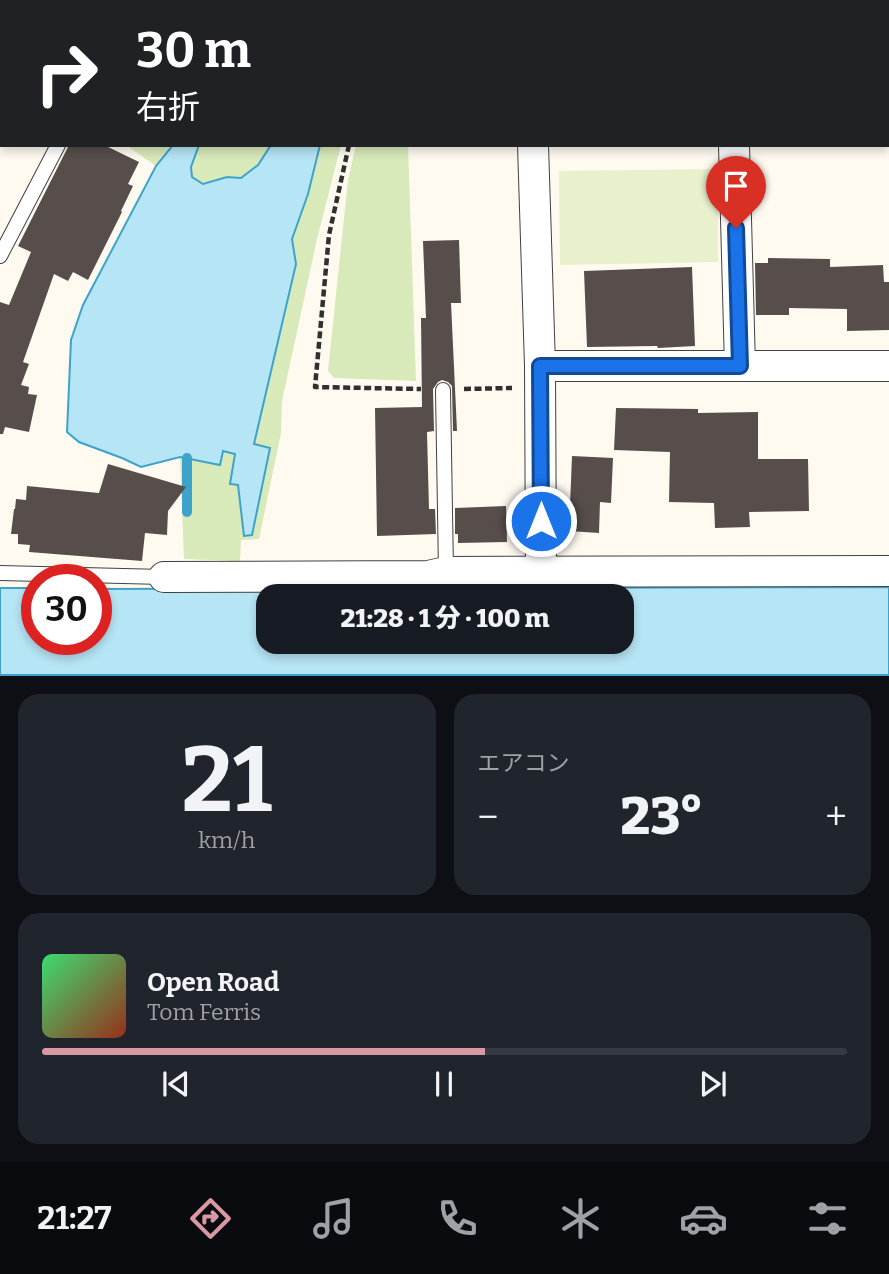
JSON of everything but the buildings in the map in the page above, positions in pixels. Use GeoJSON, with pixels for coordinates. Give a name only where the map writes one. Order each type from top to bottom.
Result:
{"type":"FeatureCollection","features":[{"type":"Feature","properties":{"kind":"street"},"geometry":{"type":"LineString","coordinates":[[533,147],[532,377],[541,572]]}},
{"type":"Feature","properties":{"kind":"street"},"geometry":{"type":"LineString","coordinates":[[734,147],[740,366]]}},
{"type":"Feature","properties":{"kind":"street"},"geometry":{"type":"LineString","coordinates":[[532,377],[740,366],[889,366]]}},
{"type":"Feature","properties":{"kind":"street"},"geometry":{"type":"LineString","coordinates":[[164,577],[428,576],[446,572],[889,571]]}},
{"type":"Feature","properties":{"kind":"lane"},"geometry":{"type":"LineString","coordinates":[[0,256],[57,147]]}},
{"type":"Feature","properties":{"kind":"lane"},"geometry":{"type":"LineString","coordinates":[[443,390],[446,572]]}},
{"type":"Feature","properties":{"kind":"lane"},"geometry":{"type":"LineString","coordinates":[[0,573],[164,577]]}},
{"type":"Feature","properties":{"kind":"path"},"geometry":{"type":"LineString","coordinates":[[349,147],[329,235],[315,387],[443,390],[532,377]]}},
{"type":"Feature","properties":{"kind":"green space"},"geometry":{"type":"Polygon","coordinates":[[[129,147],[171,147],[156,166],[129,147]]]}},
{"type":"Feature","properties":{"kind":"green space"},"geometry":{"type":"Polygon","coordinates":[[[198,147],[270,147],[258,165],[241,178],[227,177],[202,185],[192,177],[191,167],[198,147]]]}},
{"type":"Feature","properties":{"kind":"green space"},"geometry":{"type":"Polygon","coordinates":[[[320,147],[340,147],[317,239],[282,401],[281,433],[259,539],[241,540],[240,561],[184,559],[180,457],[219,465],[222,451],[236,454],[244,536],[270,448],[254,445],[296,264],[292,239],[308,194],[320,147]]]}},
{"type":"Feature","properties":{"kind":"green space"},"geometry":{"type":"Polygon","coordinates":[[[356,147],[408,147],[416,381],[334,378],[328,371],[348,180],[356,147]]]}},
{"type":"Feature","properties":{"kind":"green space"},"geometry":{"type":"Polygon","coordinates":[[[718,169],[718,262],[560,265],[559,171],[718,169]]]}},
{"type":"Feature","properties":{"kind":"water"},"geometry":{"type":"Polygon","coordinates":[[[171,147],[198,147],[191,167],[192,177],[203,184],[227,177],[241,178],[258,165],[270,147],[320,147],[308,194],[292,239],[296,264],[254,444],[270,448],[252,535],[244,536],[238,485],[230,484],[235,454],[223,451],[220,465],[180,457],[141,467],[79,442],[67,432],[71,340],[83,305],[156,166],[171,147]]]}},
{"type":"Feature","properties":{"kind":"water"},"geometry":{"type":"Polygon","coordinates":[[[889,587],[889,675],[0,675],[0,588],[21,588],[21,655],[112,655],[112,589],[256,589],[256,654],[634,654],[634,588],[889,587]]]}},
{"type":"Feature","properties":{"kind":"waterway"},"geometry":{"type":"LineString","coordinates":[[187,458],[187,512]]}},
{"type":"Feature","properties":{"kind":"route"},"geometry":{"type":"LineString","coordinates":[[541,521],[540,366],[740,366],[736,228]]}}]}
